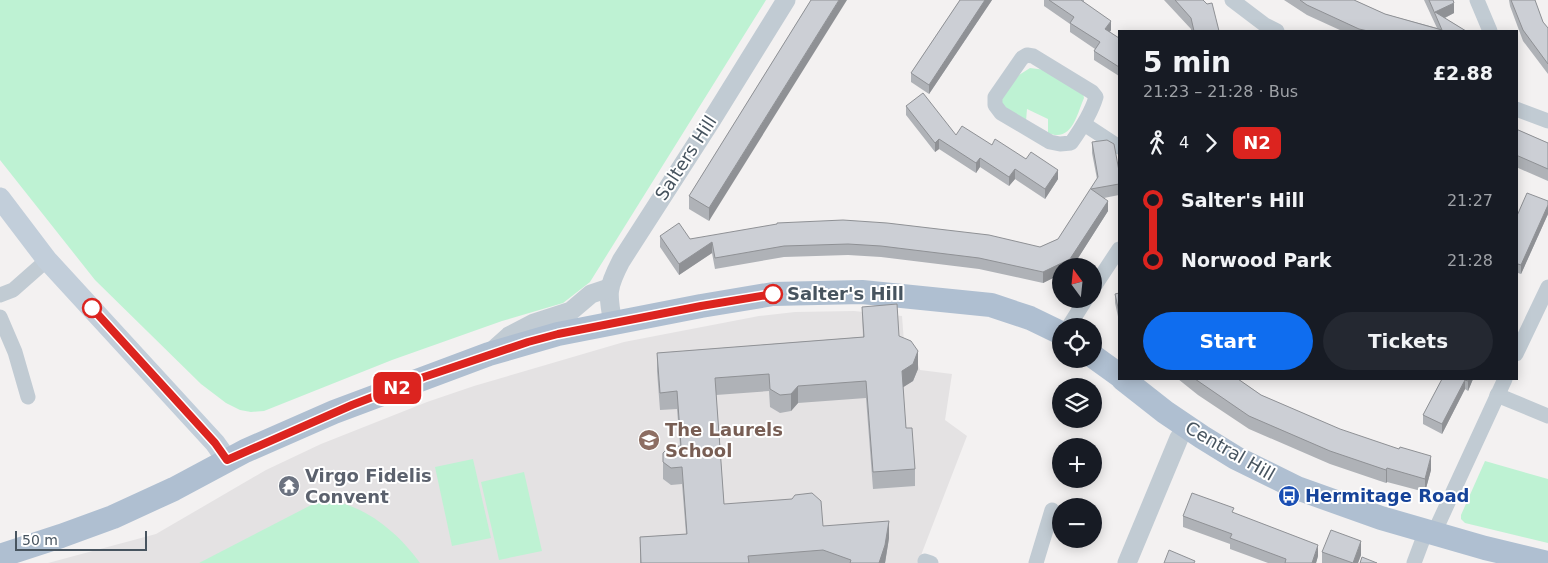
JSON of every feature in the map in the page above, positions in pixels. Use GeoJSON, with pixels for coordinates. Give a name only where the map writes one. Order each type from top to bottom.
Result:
{"type":"FeatureCollection","features":[{"type":"Feature","properties":{"kind":"main road"},"geometry":{"type":"LineString","coordinates":[[0,198],[47,260],[215,443],[227,460]]}},
{"type":"Feature","properties":{"kind":"main road"},"geometry":{"type":"LineString","coordinates":[[0,556],[113,517],[227,460],[334,412],[489,354],[558,334],[773,294],[862,292],[991,306],[1030,318],[1052,329]]}},
{"type":"Feature","properties":{"kind":"main road"},"geometry":{"type":"LineString","coordinates":[[1102,363],[1118,375]]}},
{"type":"Feature","properties":{"kind":"main road","name":"Central Hill"},"geometry":{"type":"LineString","coordinates":[[1124,380],[1187,427],[1236,458],[1297,488],[1381,518],[1485,548],[1548,563]]}},
{"type":"Feature","properties":{"kind":"street","name":"Salters Hill"},"geometry":{"type":"LineString","coordinates":[[614,323],[608,299],[609,288],[621,261],[786,0]]}},
{"type":"Feature","properties":{"kind":"street"},"geometry":{"type":"LineString","coordinates":[[1232,0],[1268,29]]}},
{"type":"Feature","properties":{"kind":"street"},"geometry":{"type":"LineString","coordinates":[[1477,0],[1490,30]]}},
{"type":"Feature","properties":{"kind":"street"},"geometry":{"type":"LineString","coordinates":[[1027,55],[1033,56],[1092,92],[1096,97],[1094,106],[1084,124],[1071,143],[1060,144],[1050,142],[1001,114],[995,105],[995,97],[1022,58],[1027,55]]}},
{"type":"Feature","properties":{"kind":"street"},"geometry":{"type":"LineString","coordinates":[[1518,110],[1548,121]]}},
{"type":"Feature","properties":{"kind":"street"},"geometry":{"type":"LineString","coordinates":[[1084,124],[1118,146]]}},
{"type":"Feature","properties":{"kind":"street"},"geometry":{"type":"LineString","coordinates":[[1102,275],[1118,251]]}},
{"type":"Feature","properties":{"kind":"street"},"geometry":{"type":"LineString","coordinates":[[0,295],[13,290],[47,260]]}},
{"type":"Feature","properties":{"kind":"street"},"geometry":{"type":"LineString","coordinates":[[1518,350],[1548,287]]}},
{"type":"Feature","properties":{"kind":"street"},"geometry":{"type":"LineString","coordinates":[[489,354],[509,336],[534,323],[571,311],[592,294],[609,288]]}},
{"type":"Feature","properties":{"kind":"street"},"geometry":{"type":"LineString","coordinates":[[0,317],[15,352],[28,397]]}},
{"type":"Feature","properties":{"kind":"street"},"geometry":{"type":"LineString","coordinates":[[1414,563],[1504,380]]}},
{"type":"Feature","properties":{"kind":"street"},"geometry":{"type":"LineString","coordinates":[[1497,395],[1548,416]]}},
{"type":"Feature","properties":{"kind":"street"},"geometry":{"type":"LineString","coordinates":[[1128,563],[1179,438],[1187,427]]}},
{"type":"Feature","properties":{"kind":"street"},"geometry":{"type":"LineString","coordinates":[[1036,563],[1052,510]]}},
{"type":"Feature","properties":{"kind":"shaded area","name":"The Laurels School"},"geometry":{"type":"Polygon","coordinates":[[[854,311],[902,316],[904,342],[913,352],[920,370],[952,374],[945,420],[967,436],[918,563],[48,563],[156,534],[266,470],[321,444],[427,402],[474,386],[624,342],[759,316],[795,312],[854,311]]]}},
{"type":"Feature","properties":{"kind":"green space"},"geometry":{"type":"Polygon","coordinates":[[[0,0],[766,0],[590,282],[563,303],[502,321],[392,360],[264,411],[251,412],[240,410],[226,403],[201,384],[95,280],[0,160],[0,0]]]}},
{"type":"Feature","properties":{"kind":"green space"},"geometry":{"type":"Polygon","coordinates":[[[1030,68],[1046,70],[1083,93],[1084,98],[1076,119],[1068,131],[1063,134],[1048,133],[1048,119],[1027,109],[1026,121],[1002,106],[1000,97],[1019,75],[1030,68]]]}},
{"type":"Feature","properties":{"kind":"green space"},"geometry":{"type":"Polygon","coordinates":[[[473,459],[491,538],[452,546],[435,467],[473,459]]]}},
{"type":"Feature","properties":{"kind":"green space"},"geometry":{"type":"Polygon","coordinates":[[[1485,461],[1548,479],[1548,543],[1465,523],[1461,519],[1461,515],[1485,461]]]}},
{"type":"Feature","properties":{"kind":"green space"},"geometry":{"type":"Polygon","coordinates":[[[524,472],[542,551],[499,560],[481,482],[524,472]]]}},
{"type":"Feature","properties":{"kind":"green space"},"geometry":{"type":"Polygon","coordinates":[[[331,501],[357,509],[382,523],[403,542],[420,563],[199,563],[317,502],[331,501]]]}},
{"type":"Feature","properties":{"kind":"building"},"geometry":{"type":"Polygon","coordinates":[[[811,0],[839,0],[709,208],[689,196],[811,0]]]}},
{"type":"Feature","properties":{"kind":"building"},"geometry":{"type":"Polygon","coordinates":[[[960,0],[985,0],[929,85],[911,73],[960,0]]]}},
{"type":"Feature","properties":{"kind":"building"},"geometry":{"type":"Polygon","coordinates":[[[1049,0],[1081,0],[1111,21],[1105,29],[1118,37],[1118,66],[1094,51],[1100,42],[1070,23],[1074,17],[1049,0]]]}},
{"type":"Feature","properties":{"kind":"building"},"geometry":{"type":"Polygon","coordinates":[[[1175,0],[1203,0],[1207,4],[1212,3],[1219,30],[1194,30],[1191,18],[1175,0]]]}},
{"type":"Feature","properties":{"kind":"building"},"geometry":{"type":"Polygon","coordinates":[[[1300,0],[1354,0],[1385,14],[1442,30],[1364,30],[1307,5],[1300,0]]]}},
{"type":"Feature","properties":{"kind":"building"},"geometry":{"type":"Polygon","coordinates":[[[1429,0],[1453,0],[1454,3],[1435,12],[1464,30],[1442,30],[1429,0]]]}},
{"type":"Feature","properties":{"kind":"building"},"geometry":{"type":"Polygon","coordinates":[[[1511,0],[1535,0],[1543,22],[1548,28],[1548,64],[1523,30],[1511,0]]]}},
{"type":"Feature","properties":{"kind":"building"},"geometry":{"type":"Polygon","coordinates":[[[923,93],[956,135],[962,126],[992,145],[995,139],[1026,159],[1031,152],[1058,170],[1045,189],[1015,169],[1009,177],[980,158],[976,163],[939,139],[935,143],[906,106],[923,93]]]}},
{"type":"Feature","properties":{"kind":"building"},"geometry":{"type":"Polygon","coordinates":[[[1518,130],[1548,143],[1548,169],[1518,156],[1518,130]]]}},
{"type":"Feature","properties":{"kind":"building"},"geometry":{"type":"Polygon","coordinates":[[[1107,140],[1114,144],[1118,166],[1118,184],[1091,189],[1108,201],[1071,258],[1052,258],[1052,268],[1043,272],[979,258],[881,246],[848,244],[784,246],[715,258],[712,242],[679,264],[660,236],[679,223],[690,239],[777,223],[843,220],[887,223],[989,235],[1040,247],[1058,239],[1098,177],[1092,142],[1107,140]]]}},
{"type":"Feature","properties":{"kind":"building"},"geometry":{"type":"Polygon","coordinates":[[[1527,193],[1548,201],[1548,205],[1521,265],[1518,264],[1518,213],[1527,193]]]}},
{"type":"Feature","properties":{"kind":"building"},"geometry":{"type":"Polygon","coordinates":[[[1118,293],[1118,308],[1115,294],[1118,293]]]}},
{"type":"Feature","properties":{"kind":"building"},"geometry":{"type":"Polygon","coordinates":[[[897,304],[899,336],[911,341],[918,351],[913,364],[902,371],[906,428],[912,428],[915,469],[873,472],[866,381],[798,386],[791,394],[780,395],[770,389],[769,374],[715,378],[724,504],[792,499],[795,495],[812,493],[821,501],[823,526],[889,521],[885,545],[879,563],[850,563],[851,560],[823,550],[748,556],[749,563],[641,563],[640,537],[687,534],[682,467],[671,468],[663,462],[663,453],[669,447],[681,446],[677,391],[660,393],[657,353],[864,337],[862,307],[897,304]]]}},
{"type":"Feature","properties":{"kind":"building"},"geometry":{"type":"Polygon","coordinates":[[[1196,380],[1239,380],[1261,395],[1340,429],[1399,449],[1400,447],[1431,456],[1425,479],[1387,468],[1386,470],[1330,451],[1249,416],[1196,380]]]}},
{"type":"Feature","properties":{"kind":"building"},"geometry":{"type":"Polygon","coordinates":[[[1441,380],[1465,380],[1442,424],[1423,415],[1441,380]]]}},
{"type":"Feature","properties":{"kind":"building"},"geometry":{"type":"Polygon","coordinates":[[[1192,493],[1234,508],[1232,512],[1318,545],[1312,563],[1285,563],[1286,559],[1230,538],[1232,534],[1183,516],[1192,493]]]}},
{"type":"Feature","properties":{"kind":"building"},"geometry":{"type":"Polygon","coordinates":[[[1331,530],[1361,541],[1353,563],[1322,552],[1331,530]]]}},
{"type":"Feature","properties":{"kind":"building"},"geometry":{"type":"Polygon","coordinates":[[[1169,550],[1195,561],[1194,563],[1164,563],[1169,550]]]}},
{"type":"Feature","properties":{"kind":"building"},"geometry":{"type":"Polygon","coordinates":[[[1362,557],[1377,563],[1360,563],[1362,557]]]}},
{"type":"Feature","properties":{"kind":"bus line","name":"N2"},"geometry":{"type":"LineString","coordinates":[[92,308],[215,443],[227,460],[334,412],[424,377],[528,342],[624,321],[773,294]]}},
{"type":"Feature","properties":{"kind":"place","name":"Salter's Hill"},"geometry":{"type":"Point","coordinates":[773,294]}},
{"type":"Feature","properties":{"kind":"place","name":"The Laurels School"},"geometry":{"type":"Point","coordinates":[649,440]}},
{"type":"Feature","properties":{"kind":"place","name":"Virgo Fidelis Convent"},"geometry":{"type":"Point","coordinates":[289,486]}},
{"type":"Feature","properties":{"kind":"place","name":"Hermitage Road"},"geometry":{"type":"Point","coordinates":[1289,496]}}]}
